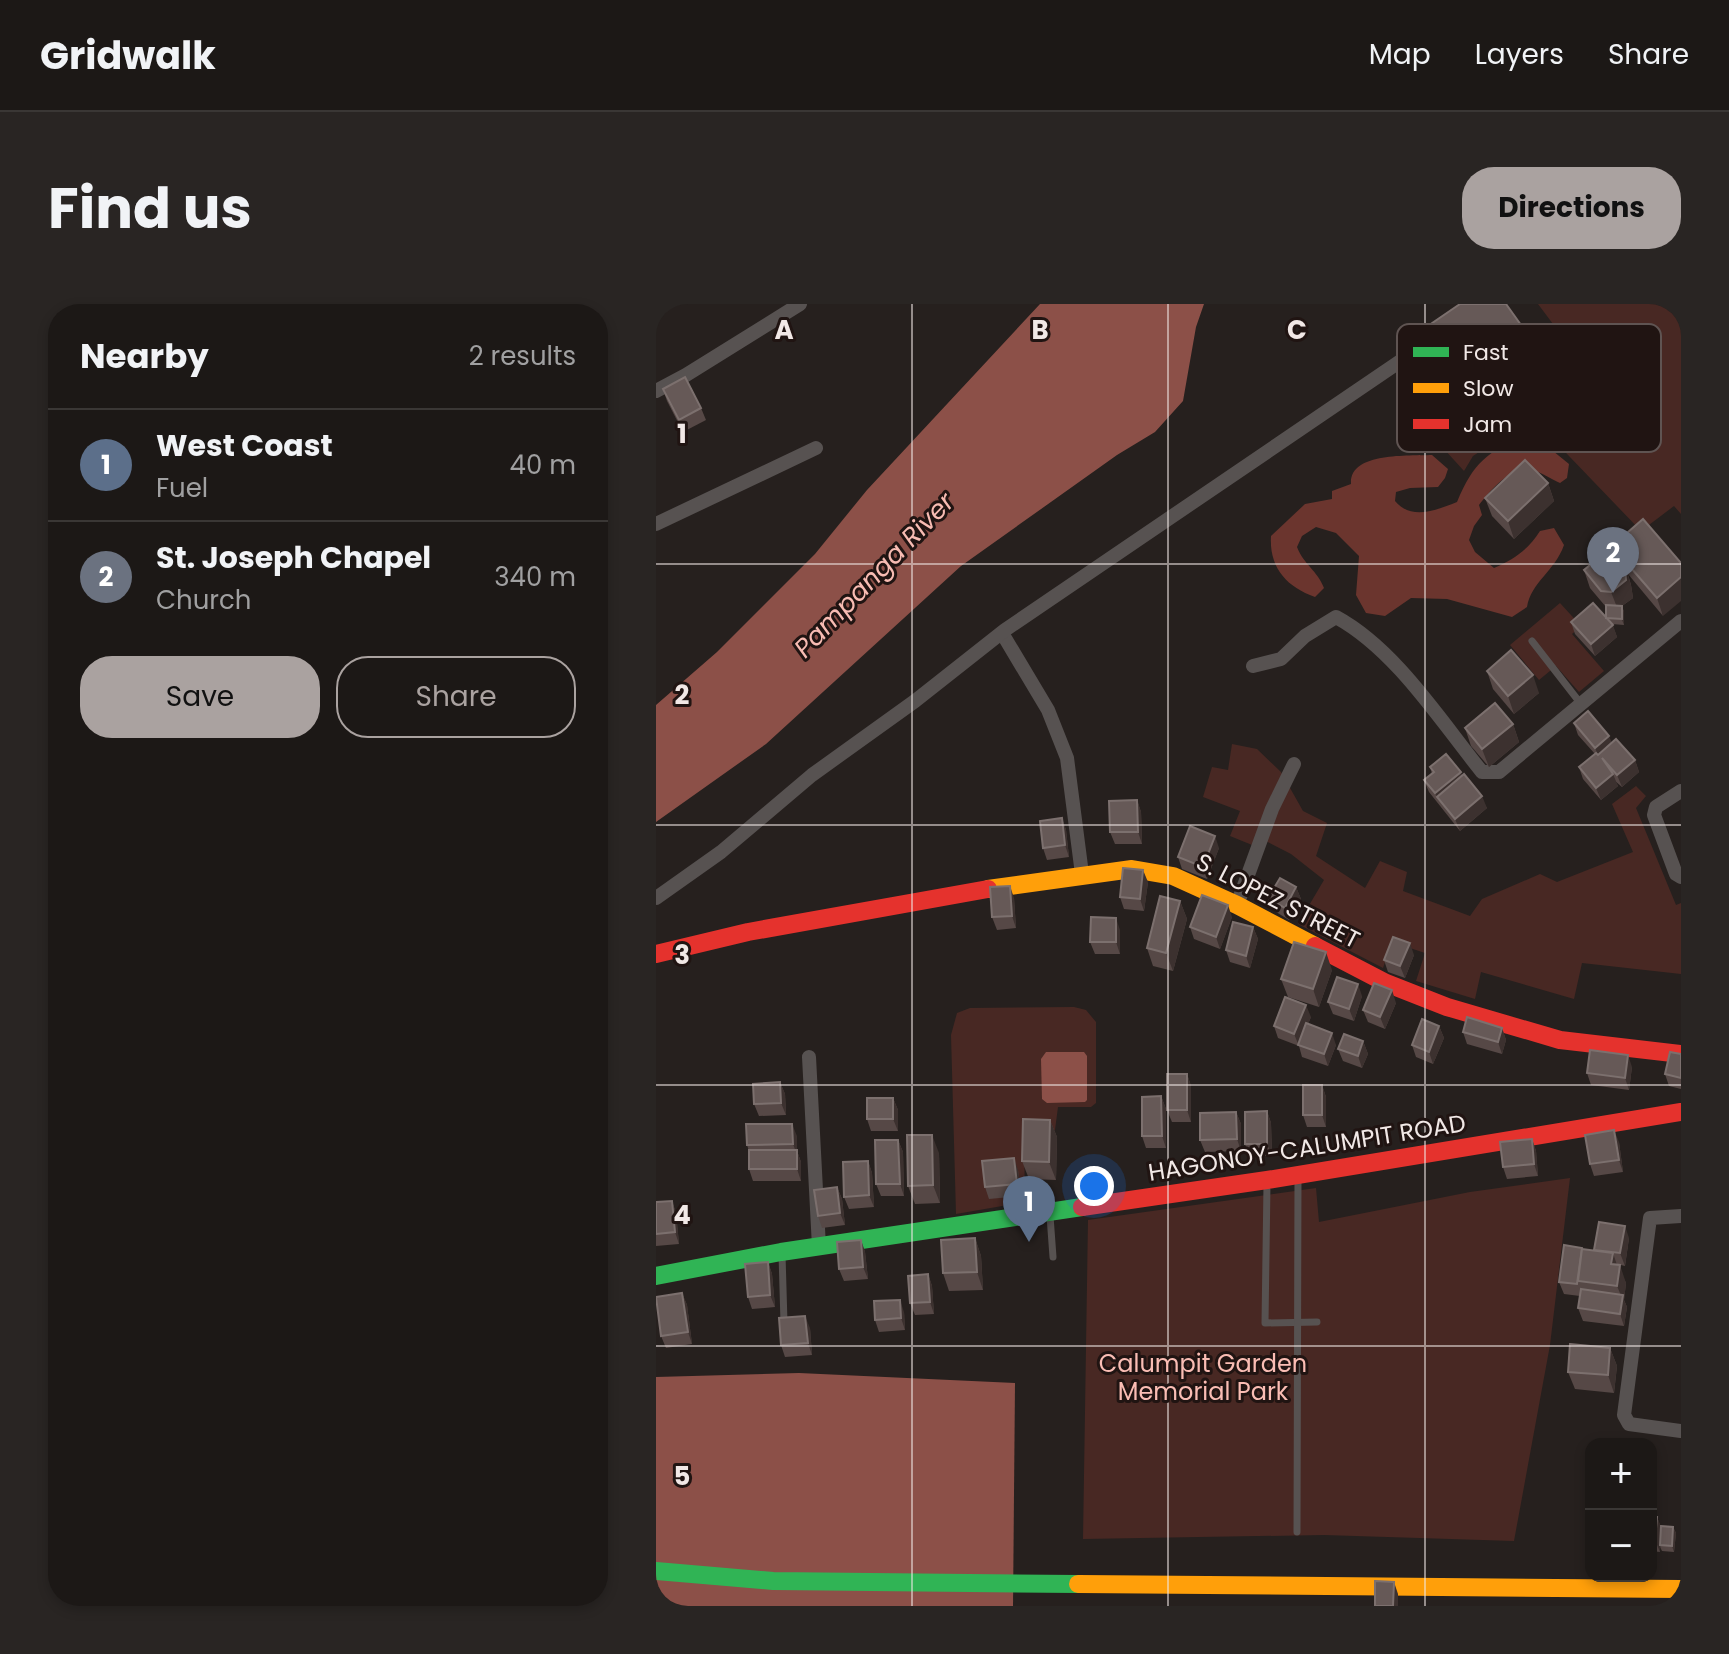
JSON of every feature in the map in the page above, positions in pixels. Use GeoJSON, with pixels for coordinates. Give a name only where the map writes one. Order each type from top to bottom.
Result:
{"type":"FeatureCollection","features":[{"type":"Feature","properties":{"kind":"street"},"geometry":{"type":"LineString","coordinates":[[656,391],[800,304]]}},
{"type":"Feature","properties":{"kind":"street"},"geometry":{"type":"LineString","coordinates":[[656,898],[721,852],[812,775],[1002,633],[1397,362]]}},
{"type":"Feature","properties":{"kind":"street"},"geometry":{"type":"LineString","coordinates":[[656,524],[816,448]]}},
{"type":"Feature","properties":{"kind":"street"},"geometry":{"type":"LineString","coordinates":[[1253,666],[1281,659],[1305,636],[1336,617],[1351,625],[1389,657],[1482,772],[1499,772],[1681,621]]}},
{"type":"Feature","properties":{"kind":"street"},"geometry":{"type":"LineString","coordinates":[[1002,633],[1048,710],[1067,758],[1082,874]]}},
{"type":"Feature","properties":{"kind":"street"},"geometry":{"type":"LineString","coordinates":[[1237,905],[1272,809],[1294,764]]}},
{"type":"Feature","properties":{"kind":"street"},"geometry":{"type":"LineString","coordinates":[[1681,791],[1656,807],[1654,815],[1676,874],[1681,877]]}},
{"type":"Feature","properties":{"kind":"street","name":"S. LOPEZ STREET"},"geometry":{"type":"LineString","coordinates":[[656,954],[748,932],[1024,882],[1132,869],[1173,876],[1237,905],[1386,983],[1447,1007],[1560,1040],[1681,1054]]}},
{"type":"Feature","properties":{"kind":"street"},"geometry":{"type":"LineString","coordinates":[[809,1057],[819,1247]]}},
{"type":"Feature","properties":{"kind":"street","name":"HAGONOY-CALUMPIT ROAD"},"geometry":{"type":"LineString","coordinates":[[656,1276],[781,1252],[1267,1180],[1681,1112]]}},
{"type":"Feature","properties":{"kind":"street"},"geometry":{"type":"LineString","coordinates":[[1681,1216],[1650,1218],[1624,1415],[1629,1424],[1681,1431]]}},
{"type":"Feature","properties":{"kind":"street"},"geometry":{"type":"LineString","coordinates":[[656,1571],[773,1581],[1681,1589]]}},
{"type":"Feature","properties":{"kind":"lane"},"geometry":{"type":"LineString","coordinates":[[1532,641],[1581,704]]}},
{"type":"Feature","properties":{"kind":"lane"},"geometry":{"type":"LineString","coordinates":[[1297,1532],[1298,1175]]}},
{"type":"Feature","properties":{"kind":"lane"},"geometry":{"type":"LineString","coordinates":[[1267,1180],[1265,1323],[1317,1322]]}},
{"type":"Feature","properties":{"kind":"lane"},"geometry":{"type":"LineString","coordinates":[[1050,1213],[1053,1257]]}},
{"type":"Feature","properties":{"kind":"lane"},"geometry":{"type":"LineString","coordinates":[[781,1252],[784,1323]]}},
{"type":"Feature","properties":{"kind":"green space"},"geometry":{"type":"Polygon","coordinates":[[[1538,304],[1681,304],[1681,514],[1674,506],[1641,531],[1565,452],[1661,452],[1661,324],[1553,324],[1538,304]]]}},
{"type":"Feature","properties":{"kind":"green space"},"geometry":{"type":"Polygon","coordinates":[[[1447,452],[1479,452],[1464,471],[1447,452]]]}},
{"type":"Feature","properties":{"kind":"green space"},"geometry":{"type":"Polygon","coordinates":[[[1560,603],[1581,626],[1572,634],[1604,671],[1579,692],[1556,666],[1539,680],[1510,645],[1560,603]]]}},
{"type":"Feature","properties":{"kind":"green space"},"geometry":{"type":"Polygon","coordinates":[[[1232,744],[1257,749],[1281,772],[1303,811],[1327,823],[1316,856],[1365,888],[1380,861],[1407,872],[1403,891],[1470,916],[1482,899],[1540,874],[1557,882],[1633,852],[1612,804],[1636,786],[1646,796],[1636,808],[1676,905],[1681,903],[1681,974],[1582,963],[1574,999],[1481,972],[1475,999],[1416,981],[1425,953],[1392,942],[1383,968],[1298,924],[1324,880],[1291,854],[1262,839],[1257,847],[1230,836],[1240,811],[1203,797],[1212,767],[1228,770],[1232,744]]]}},
{"type":"Feature","properties":{"kind":"green space"},"geometry":{"type":"Polygon","coordinates":[[[1074,1007],[1086,1010],[1096,1022],[1096,1103],[1091,1107],[1058,1107],[1055,1130],[1027,1132],[1024,1136],[1025,1202],[956,1214],[951,1035],[957,1013],[970,1008],[1074,1007]]]}},
{"type":"Feature","properties":{"kind":"green space","name":"Calumpit Garden Memorial Park"},"geometry":{"type":"Polygon","coordinates":[[[1570,1178],[1550,1345],[1514,1541],[1324,1535],[1083,1539],[1088,1220],[1316,1188],[1319,1222],[1470,1192],[1570,1178]]]}},
{"type":"Feature","properties":{"kind":"shaded area"},"geometry":{"type":"Polygon","coordinates":[[[1493,452],[1554,452],[1569,464],[1567,478],[1560,483],[1531,470],[1515,472],[1495,487],[1479,505],[1482,515],[1469,540],[1475,552],[1494,568],[1520,553],[1540,531],[1554,528],[1564,545],[1533,590],[1527,607],[1512,617],[1447,599],[1411,598],[1385,616],[1366,613],[1356,595],[1359,556],[1336,533],[1316,527],[1302,536],[1297,547],[1324,588],[1315,597],[1296,588],[1276,566],[1271,536],[1305,504],[1332,499],[1332,491],[1351,484],[1359,466],[1395,456],[1432,455],[1448,469],[1438,487],[1396,492],[1395,501],[1402,507],[1424,512],[1457,502],[1469,477],[1493,452]]]}},
{"type":"Feature","properties":{"kind":"water","name":"Pampanga River"},"geometry":{"type":"Polygon","coordinates":[[[1040,304],[1204,304],[1196,327],[1183,401],[1155,432],[1117,455],[961,566],[766,744],[656,822],[656,705],[717,652],[815,554],[867,490],[1040,304]]]}},
{"type":"Feature","properties":{"kind":"water"},"geometry":{"type":"Polygon","coordinates":[[[1046,1052],[1084,1052],[1087,1056],[1085,1102],[1047,1103],[1042,1099],[1041,1059],[1046,1052]]]}},
{"type":"Feature","properties":{"kind":"water"},"geometry":{"type":"Polygon","coordinates":[[[799,1373],[1015,1383],[1013,1606],[656,1606],[656,1377],[799,1373]]]}},
{"type":"Feature","properties":{"kind":"building"},"geometry":{"type":"Polygon","coordinates":[[[1460,304],[1506,304],[1520,324],[1431,324],[1460,304]]]}},
{"type":"Feature","properties":{"kind":"building"},"geometry":{"type":"Polygon","coordinates":[[[685,377],[701,408],[679,420],[663,389],[685,377]]]}},
{"type":"Feature","properties":{"kind":"building"},"geometry":{"type":"Polygon","coordinates":[[[1525,460],[1548,483],[1508,521],[1485,498],[1525,460]]]}},
{"type":"Feature","properties":{"kind":"building"},"geometry":{"type":"Polygon","coordinates":[[[1643,519],[1681,563],[1681,577],[1657,598],[1612,546],[1643,519]]]}},
{"type":"Feature","properties":{"kind":"building"},"geometry":{"type":"Polygon","coordinates":[[[1610,549],[1625,567],[1626,580],[1611,592],[1601,591],[1584,570],[1610,549]]]}},
{"type":"Feature","properties":{"kind":"building"},"geometry":{"type":"Polygon","coordinates":[[[1593,603],[1613,625],[1591,644],[1571,622],[1593,603]]]}},
{"type":"Feature","properties":{"kind":"building"},"geometry":{"type":"Polygon","coordinates":[[[1606,605],[1622,606],[1622,619],[1606,618],[1606,605]]]}},
{"type":"Feature","properties":{"kind":"building"},"geometry":{"type":"Polygon","coordinates":[[[1511,650],[1533,675],[1508,696],[1487,671],[1511,650]]]}},
{"type":"Feature","properties":{"kind":"building"},"geometry":{"type":"Polygon","coordinates":[[[1495,703],[1513,724],[1482,749],[1465,728],[1495,703]]]}},
{"type":"Feature","properties":{"kind":"building"},"geometry":{"type":"Polygon","coordinates":[[[1588,711],[1609,736],[1595,748],[1574,723],[1588,711]]]}},
{"type":"Feature","properties":{"kind":"building"},"geometry":{"type":"Polygon","coordinates":[[[1616,739],[1635,760],[1617,775],[1602,758],[1613,774],[1596,788],[1579,767],[1616,739]]]}},
{"type":"Feature","properties":{"kind":"building"},"geometry":{"type":"Polygon","coordinates":[[[1446,754],[1461,772],[1435,793],[1424,780],[1434,772],[1430,767],[1446,754]]]}},
{"type":"Feature","properties":{"kind":"building"},"geometry":{"type":"Polygon","coordinates":[[[1464,774],[1482,796],[1455,819],[1437,797],[1464,774]]]}},
{"type":"Feature","properties":{"kind":"building"},"geometry":{"type":"Polygon","coordinates":[[[1137,800],[1138,832],[1110,832],[1109,801],[1137,800]]]}},
{"type":"Feature","properties":{"kind":"building"},"geometry":{"type":"Polygon","coordinates":[[[1062,818],[1065,845],[1043,848],[1040,821],[1062,818]]]}},
{"type":"Feature","properties":{"kind":"building"},"geometry":{"type":"Polygon","coordinates":[[[1190,826],[1215,836],[1203,867],[1178,857],[1190,826]]]}},
{"type":"Feature","properties":{"kind":"building"},"geometry":{"type":"Polygon","coordinates":[[[1123,868],[1143,870],[1140,899],[1120,897],[1123,868]]]}},
{"type":"Feature","properties":{"kind":"building"},"geometry":{"type":"Polygon","coordinates":[[[1280,878],[1296,887],[1285,908],[1268,898],[1280,878]]]}},
{"type":"Feature","properties":{"kind":"building"},"geometry":{"type":"Polygon","coordinates":[[[1010,886],[1012,916],[992,917],[990,887],[1010,886]]]}},
{"type":"Feature","properties":{"kind":"building"},"geometry":{"type":"Polygon","coordinates":[[[1202,895],[1228,905],[1216,937],[1190,927],[1202,895]]]}},
{"type":"Feature","properties":{"kind":"building"},"geometry":{"type":"Polygon","coordinates":[[[1160,896],[1180,901],[1166,953],[1147,948],[1160,896]]]}},
{"type":"Feature","properties":{"kind":"building"},"geometry":{"type":"Polygon","coordinates":[[[1091,917],[1116,918],[1116,942],[1090,942],[1091,917]]]}},
{"type":"Feature","properties":{"kind":"building"},"geometry":{"type":"Polygon","coordinates":[[[1233,922],[1253,927],[1246,956],[1226,950],[1233,922]]]}},
{"type":"Feature","properties":{"kind":"building"},"geometry":{"type":"Polygon","coordinates":[[[1393,937],[1410,943],[1400,966],[1384,960],[1393,937]]]}},
{"type":"Feature","properties":{"kind":"building"},"geometry":{"type":"Polygon","coordinates":[[[1294,942],[1326,952],[1313,989],[1281,979],[1294,942]]]}},
{"type":"Feature","properties":{"kind":"building"},"geometry":{"type":"Polygon","coordinates":[[[1337,977],[1358,984],[1349,1009],[1328,1002],[1337,977]]]}},
{"type":"Feature","properties":{"kind":"building"},"geometry":{"type":"Polygon","coordinates":[[[1374,983],[1392,990],[1380,1017],[1363,1010],[1374,983]]]}},
{"type":"Feature","properties":{"kind":"building"},"geometry":{"type":"Polygon","coordinates":[[[1285,997],[1306,1005],[1294,1034],[1274,1026],[1285,997]]]}},
{"type":"Feature","properties":{"kind":"building"},"geometry":{"type":"Polygon","coordinates":[[[1467,1017],[1502,1028],[1498,1042],[1463,1032],[1467,1017]]]}},
{"type":"Feature","properties":{"kind":"building"},"geometry":{"type":"Polygon","coordinates":[[[1422,1019],[1439,1026],[1429,1052],[1412,1045],[1422,1019]]]}},
{"type":"Feature","properties":{"kind":"building"},"geometry":{"type":"Polygon","coordinates":[[[1306,1023],[1332,1033],[1324,1054],[1298,1045],[1306,1023]]]}},
{"type":"Feature","properties":{"kind":"building"},"geometry":{"type":"Polygon","coordinates":[[[1344,1034],[1363,1041],[1358,1056],[1338,1049],[1344,1034]]]}},
{"type":"Feature","properties":{"kind":"building"},"geometry":{"type":"Polygon","coordinates":[[[1590,1050],[1628,1055],[1625,1078],[1587,1073],[1590,1050]]]}},
{"type":"Feature","properties":{"kind":"building"},"geometry":{"type":"Polygon","coordinates":[[[1670,1052],[1681,1054],[1681,1078],[1665,1074],[1670,1052]]]}},
{"type":"Feature","properties":{"kind":"building"},"geometry":{"type":"Polygon","coordinates":[[[1167,1074],[1187,1074],[1187,1110],[1167,1110],[1167,1074]]]}},
{"type":"Feature","properties":{"kind":"building"},"geometry":{"type":"Polygon","coordinates":[[[780,1082],[781,1103],[754,1104],[753,1084],[780,1082]]]}},
{"type":"Feature","properties":{"kind":"building"},"geometry":{"type":"Polygon","coordinates":[[[1303,1085],[1322,1085],[1322,1115],[1303,1115],[1303,1085]]]}},
{"type":"Feature","properties":{"kind":"building"},"geometry":{"type":"Polygon","coordinates":[[[1161,1096],[1162,1136],[1142,1136],[1142,1097],[1161,1096]]]}},
{"type":"Feature","properties":{"kind":"building"},"geometry":{"type":"Polygon","coordinates":[[[867,1098],[893,1098],[893,1119],[867,1119],[867,1098]]]}},
{"type":"Feature","properties":{"kind":"building"},"geometry":{"type":"Polygon","coordinates":[[[1267,1111],[1267,1144],[1245,1144],[1245,1112],[1267,1111]]]}},
{"type":"Feature","properties":{"kind":"building"},"geometry":{"type":"Polygon","coordinates":[[[1236,1112],[1237,1139],[1200,1140],[1200,1113],[1236,1112]]]}},
{"type":"Feature","properties":{"kind":"building"},"geometry":{"type":"Polygon","coordinates":[[[1023,1119],[1050,1120],[1049,1162],[1022,1161],[1023,1119]]]}},
{"type":"Feature","properties":{"kind":"building"},"geometry":{"type":"Polygon","coordinates":[[[746,1124],[792,1124],[793,1144],[747,1145],[746,1124]]]}},
{"type":"Feature","properties":{"kind":"building"},"geometry":{"type":"Polygon","coordinates":[[[1614,1130],[1619,1160],[1590,1164],[1585,1135],[1614,1130]]]}},
{"type":"Feature","properties":{"kind":"building"},"geometry":{"type":"Polygon","coordinates":[[[907,1135],[932,1135],[933,1185],[908,1186],[907,1135]]]}},
{"type":"Feature","properties":{"kind":"building"},"geometry":{"type":"Polygon","coordinates":[[[1532,1139],[1534,1164],[1503,1167],[1500,1142],[1532,1139]]]}},
{"type":"Feature","properties":{"kind":"building"},"geometry":{"type":"Polygon","coordinates":[[[875,1140],[898,1140],[900,1184],[876,1184],[875,1140]]]}},
{"type":"Feature","properties":{"kind":"building"},"geometry":{"type":"Polygon","coordinates":[[[749,1150],[797,1150],[797,1169],[749,1169],[749,1150]]]}},
{"type":"Feature","properties":{"kind":"building"},"geometry":{"type":"Polygon","coordinates":[[[1014,1158],[1017,1184],[985,1187],[982,1161],[1014,1158]]]}},
{"type":"Feature","properties":{"kind":"building"},"geometry":{"type":"Polygon","coordinates":[[[868,1161],[869,1195],[844,1197],[843,1162],[868,1161]]]}},
{"type":"Feature","properties":{"kind":"building"},"geometry":{"type":"Polygon","coordinates":[[[837,1187],[840,1213],[818,1216],[814,1190],[837,1187]]]}},
{"type":"Feature","properties":{"kind":"building"},"geometry":{"type":"Polygon","coordinates":[[[672,1201],[675,1232],[656,1234],[656,1202],[672,1201]]]}},
{"type":"Feature","properties":{"kind":"building"},"geometry":{"type":"Polygon","coordinates":[[[1599,1222],[1625,1226],[1620,1253],[1594,1250],[1599,1222]]]}},
{"type":"Feature","properties":{"kind":"building"},"geometry":{"type":"Polygon","coordinates":[[[975,1238],[977,1272],[943,1273],[941,1240],[975,1238]]]}},
{"type":"Feature","properties":{"kind":"building"},"geometry":{"type":"Polygon","coordinates":[[[861,1240],[863,1267],[839,1269],[837,1242],[861,1240]]]}},
{"type":"Feature","properties":{"kind":"building"},"geometry":{"type":"Polygon","coordinates":[[[1564,1245],[1582,1248],[1577,1284],[1559,1282],[1564,1245]]]}},
{"type":"Feature","properties":{"kind":"building"},"geometry":{"type":"Polygon","coordinates":[[[1582,1249],[1613,1253],[1611,1264],[1620,1265],[1617,1286],[1578,1281],[1582,1249]]]}},
{"type":"Feature","properties":{"kind":"building"},"geometry":{"type":"Polygon","coordinates":[[[768,1262],[770,1295],[748,1297],[745,1264],[768,1262]]]}},
{"type":"Feature","properties":{"kind":"building"},"geometry":{"type":"Polygon","coordinates":[[[928,1274],[930,1302],[910,1303],[908,1276],[928,1274]]]}},
{"type":"Feature","properties":{"kind":"building"},"geometry":{"type":"Polygon","coordinates":[[[1581,1289],[1623,1295],[1620,1314],[1578,1308],[1581,1289]]]}},
{"type":"Feature","properties":{"kind":"building"},"geometry":{"type":"Polygon","coordinates":[[[682,1293],[688,1332],[661,1336],[656,1297],[682,1293]]]}},
{"type":"Feature","properties":{"kind":"building"},"geometry":{"type":"Polygon","coordinates":[[[900,1300],[901,1318],[875,1320],[874,1301],[900,1300]]]}},
{"type":"Feature","properties":{"kind":"building"},"geometry":{"type":"Polygon","coordinates":[[[805,1316],[808,1343],[781,1345],[779,1318],[805,1316]]]}},
{"type":"Feature","properties":{"kind":"building"},"geometry":{"type":"Polygon","coordinates":[[[1570,1344],[1610,1348],[1608,1375],[1568,1372],[1570,1344]]]}},
{"type":"Feature","properties":{"kind":"building"},"geometry":{"type":"Polygon","coordinates":[[[1661,1526],[1673,1527],[1672,1546],[1660,1545],[1661,1526]]]}},
{"type":"Feature","properties":{"kind":"building"},"geometry":{"type":"Polygon","coordinates":[[[1375,1581],[1394,1582],[1393,1606],[1375,1606],[1375,1581]]]}},
{"type":"Feature","properties":{"kind":"traffic: fast"},"geometry":{"type":"LineString","coordinates":[[656,1276],[781,1252],[1082,1207]]}},
{"type":"Feature","properties":{"kind":"traffic: fast"},"geometry":{"type":"LineString","coordinates":[[656,1571],[773,1581],[1078,1584]]}},
{"type":"Feature","properties":{"kind":"traffic: slow"},"geometry":{"type":"LineString","coordinates":[[988,889],[1132,869],[1173,876],[1315,946]]}},
{"type":"Feature","properties":{"kind":"traffic: slow"},"geometry":{"type":"LineString","coordinates":[[1078,1584],[1681,1589]]}},
{"type":"Feature","properties":{"kind":"traffic: jam"},"geometry":{"type":"LineString","coordinates":[[656,954],[748,932],[988,889]]}},
{"type":"Feature","properties":{"kind":"traffic: jam"},"geometry":{"type":"LineString","coordinates":[[1315,946],[1386,983],[1447,1007],[1560,1040],[1681,1054]]}},
{"type":"Feature","properties":{"kind":"traffic: jam"},"geometry":{"type":"LineString","coordinates":[[1082,1207],[1681,1112]]}},
{"type":"Feature","properties":{"kind":"place","name":"St. Joseph Chapel"},"geometry":{"type":"Point","coordinates":[1613,593]}},
{"type":"Feature","properties":{"kind":"place","name":"West Coast"},"geometry":{"type":"Point","coordinates":[1029,1242]}}]}
